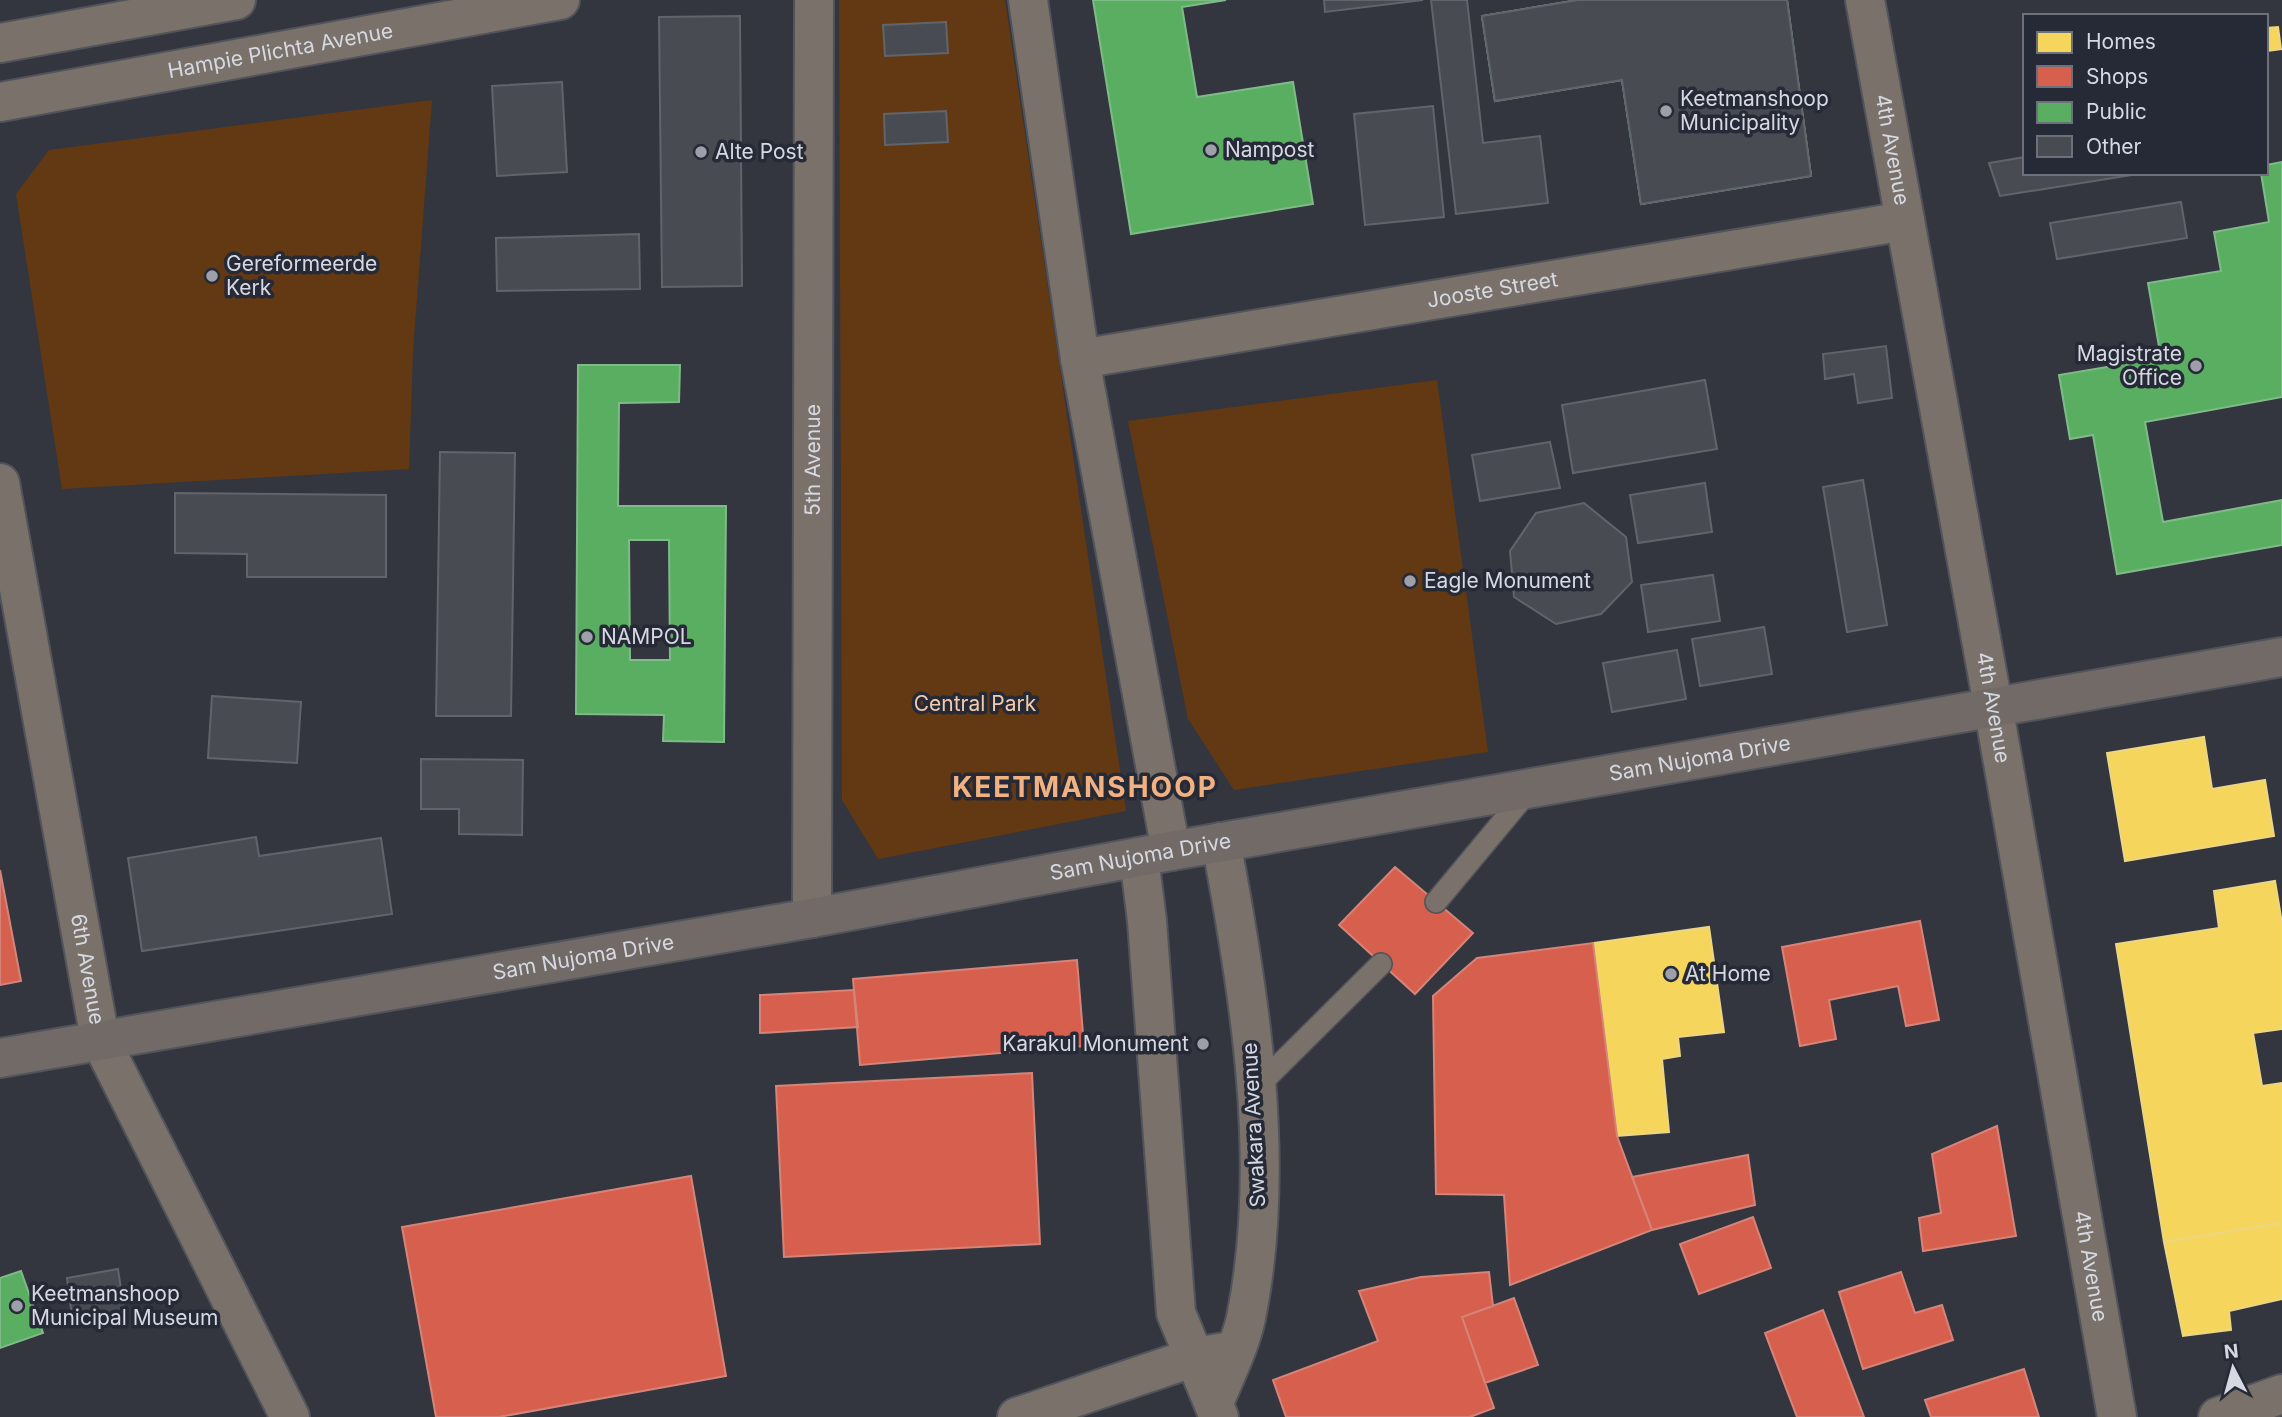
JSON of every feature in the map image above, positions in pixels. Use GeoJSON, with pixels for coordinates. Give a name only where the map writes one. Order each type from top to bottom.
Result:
{"type":"FeatureCollection","features":[{"type":"Feature","properties":{"kind":"main road","name":"Sam Nujoma Drive"},"geometry":{"type":"LineString","coordinates":[[0,1058],[812,918],[1221,842],[1993,705],[2282,657]]}},
{"type":"Feature","properties":{"kind":"street"},"geometry":{"type":"LineString","coordinates":[[0,43],[236,0]]}},
{"type":"Feature","properties":{"kind":"street","name":"Hampie Plichta Avenue"},"geometry":{"type":"LineString","coordinates":[[0,102],[560,0]]}},
{"type":"Feature","properties":{"kind":"street","name":"5th Avenue"},"geometry":{"type":"LineString","coordinates":[[812,918],[814,0]]}},
{"type":"Feature","properties":{"kind":"street"},"geometry":{"type":"LineString","coordinates":[[1028,0],[1155,854]]}},
{"type":"Feature","properties":{"kind":"street","name":"4th Avenue"},"geometry":{"type":"LineString","coordinates":[[1865,0],[1993,705],[2117,1417]]}},
{"type":"Feature","properties":{"kind":"street","name":"Jooste Street"},"geometry":{"type":"LineString","coordinates":[[1080,359],[1905,221]]}},
{"type":"Feature","properties":{"kind":"street","name":"6th Avenue"},"geometry":{"type":"LineString","coordinates":[[0,483],[100,1039],[290,1417]]}},
{"type":"Feature","properties":{"kind":"street","name":"Swakara Avenue"},"geometry":{"type":"LineString","coordinates":[[1217,1410],[1234,1351],[1246,1321],[1258,1244],[1260,1152],[1255,1088],[1232,902],[1221,842]]}},
{"type":"Feature","properties":{"kind":"street","name":"Swakara Avenue"},"geometry":{"type":"LineString","coordinates":[[1155,854],[1147,921],[1176,1313],[1217,1410]]}},
{"type":"Feature","properties":{"kind":"street"},"geometry":{"type":"LineString","coordinates":[[1017,1417],[1195,1357],[1234,1351]]}},
{"type":"Feature","properties":{"kind":"street"},"geometry":{"type":"LineString","coordinates":[[2218,1417],[2282,1394]]}},
{"type":"Feature","properties":{"kind":"lane"},"geometry":{"type":"LineString","coordinates":[[1436,902],[1531,787]]}},
{"type":"Feature","properties":{"kind":"lane"},"geometry":{"type":"LineString","coordinates":[[1255,1088],[1381,964]]}},
{"type":"Feature","properties":{"kind":"green space","name":"Central Park"},"geometry":{"type":"Polygon","coordinates":[[[839,0],[1005,0],[1126,811],[878,859],[842,800],[839,0]]]}},
{"type":"Feature","properties":{"kind":"green space"},"geometry":{"type":"Polygon","coordinates":[[[432,100],[413,351],[409,469],[62,489],[16,194],[49,150],[432,100]]]}},
{"type":"Feature","properties":{"kind":"green space"},"geometry":{"type":"Polygon","coordinates":[[[1437,380],[1488,752],[1234,790],[1188,719],[1128,421],[1437,380]]]}},
{"type":"Feature","properties":{"kind":"building: Homes"},"geometry":{"type":"Polygon","coordinates":[[[2278,27],[2281,49],[2268,51],[2268,28],[2278,27]]]}},
{"type":"Feature","properties":{"kind":"building: Homes"},"geometry":{"type":"Polygon","coordinates":[[[2204,737],[2212,789],[2265,780],[2274,836],[2125,861],[2107,753],[2204,737]]]}},
{"type":"Feature","properties":{"kind":"building: Homes"},"geometry":{"type":"Polygon","coordinates":[[[2275,881],[2282,923],[2282,1029],[2253,1033],[2262,1086],[2282,1083],[2282,1223],[2164,1242],[2116,944],[2219,928],[2214,891],[2275,881]]]}},
{"type":"Feature","properties":{"kind":"building: Homes"},"geometry":{"type":"Polygon","coordinates":[[[1709,927],[1724,1032],[1678,1037],[1680,1056],[1662,1059],[1669,1132],[1617,1136],[1593,943],[1709,927]]]}},
{"type":"Feature","properties":{"kind":"building: Homes"},"geometry":{"type":"Polygon","coordinates":[[[2282,1223],[2282,1299],[2229,1311],[2231,1330],[2183,1336],[2164,1242],[2282,1223]]]}},
{"type":"Feature","properties":{"kind":"building: Shops"},"geometry":{"type":"Polygon","coordinates":[[[1395,867],[1473,933],[1415,994],[1339,925],[1395,867]]]}},
{"type":"Feature","properties":{"kind":"building: Shops"},"geometry":{"type":"Polygon","coordinates":[[[0,870],[21,981],[0,985],[0,870]]]}},
{"type":"Feature","properties":{"kind":"building: Shops"},"geometry":{"type":"Polygon","coordinates":[[[1920,921],[1939,1020],[1906,1026],[1898,986],[1829,1000],[1836,1039],[1800,1046],[1782,947],[1920,921]]]}},
{"type":"Feature","properties":{"kind":"building: Shops"},"geometry":{"type":"Polygon","coordinates":[[[1593,943],[1617,1136],[1652,1230],[1510,1285],[1504,1195],[1436,1194],[1433,996],[1477,958],[1593,943]]]}},
{"type":"Feature","properties":{"kind":"building: Shops"},"geometry":{"type":"Polygon","coordinates":[[[1077,960],[1084,1046],[860,1065],[853,979],[1077,960]]]}},
{"type":"Feature","properties":{"kind":"building: Shops"},"geometry":{"type":"Polygon","coordinates":[[[854,990],[858,1027],[760,1033],[760,995],[854,990]]]}},
{"type":"Feature","properties":{"kind":"building: Shops"},"geometry":{"type":"Polygon","coordinates":[[[1032,1073],[1040,1244],[784,1257],[776,1086],[1032,1073]]]}},
{"type":"Feature","properties":{"kind":"building: Shops"},"geometry":{"type":"Polygon","coordinates":[[[1997,1126],[2016,1236],[1923,1251],[1919,1218],[1941,1213],[1932,1154],[1997,1126]]]}},
{"type":"Feature","properties":{"kind":"building: Shops"},"geometry":{"type":"Polygon","coordinates":[[[1748,1155],[1755,1205],[1652,1230],[1632,1177],[1748,1155]]]}},
{"type":"Feature","properties":{"kind":"building: Shops"},"geometry":{"type":"Polygon","coordinates":[[[691,1176],[726,1376],[499,1417],[436,1417],[402,1227],[691,1176]]]}},
{"type":"Feature","properties":{"kind":"building: Shops"},"geometry":{"type":"Polygon","coordinates":[[[1753,1217],[1771,1268],[1699,1294],[1680,1244],[1753,1217]]]}},
{"type":"Feature","properties":{"kind":"building: Shops"},"geometry":{"type":"Polygon","coordinates":[[[1489,1272],[1493,1306],[1462,1317],[1494,1408],[1470,1417],[1286,1417],[1273,1380],[1378,1341],[1359,1291],[1421,1277],[1489,1272]]]}},
{"type":"Feature","properties":{"kind":"building: Shops"},"geometry":{"type":"Polygon","coordinates":[[[1901,1272],[1915,1313],[1942,1305],[1953,1340],[1863,1369],[1839,1292],[1901,1272]]]}},
{"type":"Feature","properties":{"kind":"building: Shops"},"geometry":{"type":"Polygon","coordinates":[[[1514,1298],[1538,1365],[1485,1383],[1462,1317],[1514,1298]]]}},
{"type":"Feature","properties":{"kind":"building: Shops"},"geometry":{"type":"Polygon","coordinates":[[[1823,1310],[1864,1417],[1797,1417],[1765,1333],[1823,1310]]]}},
{"type":"Feature","properties":{"kind":"building: Shops"},"geometry":{"type":"Polygon","coordinates":[[[2024,1369],[2039,1417],[1931,1417],[1925,1400],[2024,1369]]]}},
{"type":"Feature","properties":{"kind":"building: Public","name":"Nampost"},"geometry":{"type":"Polygon","coordinates":[[[1093,0],[1226,0],[1182,7],[1197,97],[1293,82],[1313,204],[1131,234],[1093,0]]]}},
{"type":"Feature","properties":{"kind":"building: Public","name":"Keetmanshoop Municipality"},"geometry":{"type":"Polygon","coordinates":[[[1578,0],[1787,0],[1811,176],[1641,204],[1622,80],[1495,101],[1482,16],[1578,0]],[[1749,56],[1697,64],[1707,128],[1759,120],[1749,56]]]}},
{"type":"Feature","properties":{"kind":"building: Public","name":"Magistrate Office"},"geometry":{"type":"Polygon","coordinates":[[[2282,162],[2282,397],[2145,422],[2163,522],[2282,500],[2282,545],[2117,574],[2093,435],[2070,439],[2059,375],[2161,358],[2148,283],[2221,271],[2214,232],[2269,222],[2261,175],[2268,175],[2268,165],[2282,162]]]}},
{"type":"Feature","properties":{"kind":"building: Public"},"geometry":{"type":"Polygon","coordinates":[[[578,365],[680,365],[679,402],[619,403],[618,506],[726,506],[724,742],[663,741],[664,715],[576,714],[578,365]],[[629,540],[630,660],[670,660],[669,540],[629,540]]]}},
{"type":"Feature","properties":{"kind":"building: Public","name":"Keetmanshoop Municipal Museum"},"geometry":{"type":"Polygon","coordinates":[[[21,1271],[43,1333],[0,1348],[0,1278],[21,1271]]]}},
{"type":"Feature","properties":{"kind":"building: Other"},"geometry":{"type":"Polygon","coordinates":[[[1324,0],[1423,0],[1325,12],[1324,0]]]}},
{"type":"Feature","properties":{"kind":"building: Other"},"geometry":{"type":"Polygon","coordinates":[[[1431,0],[1467,0],[1483,143],[1540,136],[1548,203],[1456,214],[1431,0]]]}},
{"type":"Feature","properties":{"kind":"building: Other","name":"Keetmanshoop Municipality"},"geometry":{"type":"Polygon","coordinates":[[[1578,0],[1787,0],[1811,176],[1641,204],[1622,80],[1495,101],[1482,16],[1578,0]]]}},
{"type":"Feature","properties":{"kind":"building: Other","name":"Alte Post"},"geometry":{"type":"Polygon","coordinates":[[[740,16],[742,286],[662,287],[659,17],[740,16]]]}},
{"type":"Feature","properties":{"kind":"building: Other"},"geometry":{"type":"Polygon","coordinates":[[[946,22],[948,53],[885,56],[883,25],[946,22]]]}},
{"type":"Feature","properties":{"kind":"building: Other"},"geometry":{"type":"Polygon","coordinates":[[[562,82],[567,172],[497,176],[492,86],[562,82]]]}},
{"type":"Feature","properties":{"kind":"building: Other"},"geometry":{"type":"Polygon","coordinates":[[[1433,106],[1444,217],[1365,225],[1354,114],[1433,106]]]}},
{"type":"Feature","properties":{"kind":"building: Other"},"geometry":{"type":"Polygon","coordinates":[[[946,111],[948,142],[885,145],[884,114],[946,111]]]}},
{"type":"Feature","properties":{"kind":"building: Other"},"geometry":{"type":"Polygon","coordinates":[[[2023,157],[2023,175],[2131,175],[2000,196],[1989,163],[2023,157]]]}},
{"type":"Feature","properties":{"kind":"building: Other"},"geometry":{"type":"Polygon","coordinates":[[[2181,202],[2187,238],[2057,259],[2050,223],[2181,202]]]}},
{"type":"Feature","properties":{"kind":"building: Other"},"geometry":{"type":"Polygon","coordinates":[[[639,234],[640,289],[497,291],[496,238],[639,234]]]}},
{"type":"Feature","properties":{"kind":"building: Other"},"geometry":{"type":"Polygon","coordinates":[[[1886,346],[1892,398],[1858,403],[1854,374],[1825,379],[1823,354],[1886,346]]]}},
{"type":"Feature","properties":{"kind":"building: Other"},"geometry":{"type":"Polygon","coordinates":[[[1705,380],[1717,449],[1573,473],[1562,405],[1705,380]]]}},
{"type":"Feature","properties":{"kind":"building: Other"},"geometry":{"type":"Polygon","coordinates":[[[1550,442],[1560,488],[1480,501],[1472,455],[1550,442]]]}},
{"type":"Feature","properties":{"kind":"building: Other"},"geometry":{"type":"Polygon","coordinates":[[[440,452],[515,453],[511,716],[436,716],[440,452]]]}},
{"type":"Feature","properties":{"kind":"building: Other"},"geometry":{"type":"Polygon","coordinates":[[[1863,480],[1887,625],[1847,632],[1823,487],[1863,480]]]}},
{"type":"Feature","properties":{"kind":"building: Other"},"geometry":{"type":"Polygon","coordinates":[[[1705,483],[1712,532],[1638,543],[1630,495],[1705,483]]]}},
{"type":"Feature","properties":{"kind":"building: Other"},"geometry":{"type":"Polygon","coordinates":[[[175,493],[386,495],[386,577],[247,577],[247,554],[175,553],[175,493]]]}},
{"type":"Feature","properties":{"kind":"building: Other"},"geometry":{"type":"Polygon","coordinates":[[[1584,503],[1626,537],[1632,582],[1601,614],[1556,624],[1514,597],[1510,551],[1536,513],[1584,503]]]}},
{"type":"Feature","properties":{"kind":"building: Other"},"geometry":{"type":"Polygon","coordinates":[[[1713,575],[1720,621],[1648,632],[1641,585],[1713,575]]]}},
{"type":"Feature","properties":{"kind":"building: Other"},"geometry":{"type":"Polygon","coordinates":[[[1764,627],[1772,674],[1700,686],[1692,639],[1764,627]]]}},
{"type":"Feature","properties":{"kind":"building: Other"},"geometry":{"type":"Polygon","coordinates":[[[1677,650],[1686,699],[1612,712],[1603,663],[1677,650]]]}},
{"type":"Feature","properties":{"kind":"building: Other"},"geometry":{"type":"Polygon","coordinates":[[[212,696],[301,702],[297,763],[208,758],[212,696]]]}},
{"type":"Feature","properties":{"kind":"building: Other"},"geometry":{"type":"Polygon","coordinates":[[[421,759],[523,760],[522,835],[459,834],[459,809],[421,809],[421,759]]]}},
{"type":"Feature","properties":{"kind":"building: Other"},"geometry":{"type":"Polygon","coordinates":[[[256,837],[259,856],[381,838],[392,914],[142,951],[128,858],[256,837]]]}},
{"type":"Feature","properties":{"kind":"building: Other"},"geometry":{"type":"Polygon","coordinates":[[[118,1269],[125,1316],[73,1324],[67,1278],[118,1269]]]}},
{"type":"Feature","properties":{"kind":"place","name":"Keetmanshoop Municipality"},"geometry":{"type":"Point","coordinates":[1666,111]}},
{"type":"Feature","properties":{"kind":"place","name":"Nampost"},"geometry":{"type":"Point","coordinates":[1211,150]}},
{"type":"Feature","properties":{"kind":"place","name":"Alte Post"},"geometry":{"type":"Point","coordinates":[701,152]}},
{"type":"Feature","properties":{"kind":"place","name":"Gereformeerde Kerk"},"geometry":{"type":"Point","coordinates":[212,276]}},
{"type":"Feature","properties":{"kind":"place","name":"Magistrate Office"},"geometry":{"type":"Point","coordinates":[2196,366]}},
{"type":"Feature","properties":{"kind":"place","name":"Eagle Monument"},"geometry":{"type":"Point","coordinates":[1410,581]}},
{"type":"Feature","properties":{"kind":"place","name":"NAMPOL"},"geometry":{"type":"Point","coordinates":[587,637]}},
{"type":"Feature","properties":{"kind":"place","name":"At Home"},"geometry":{"type":"Point","coordinates":[1671,974]}},
{"type":"Feature","properties":{"kind":"place","name":"Karakul Monument"},"geometry":{"type":"Point","coordinates":[1203,1044]}},
{"type":"Feature","properties":{"kind":"place","name":"Keetmanshoop Municipal Museum"},"geometry":{"type":"Point","coordinates":[17,1306]}},
{"type":"Feature","properties":{"kind":"district","name":"KEETMANSHOOP"},"geometry":{"type":"Point","coordinates":[1085,787]}}]}
